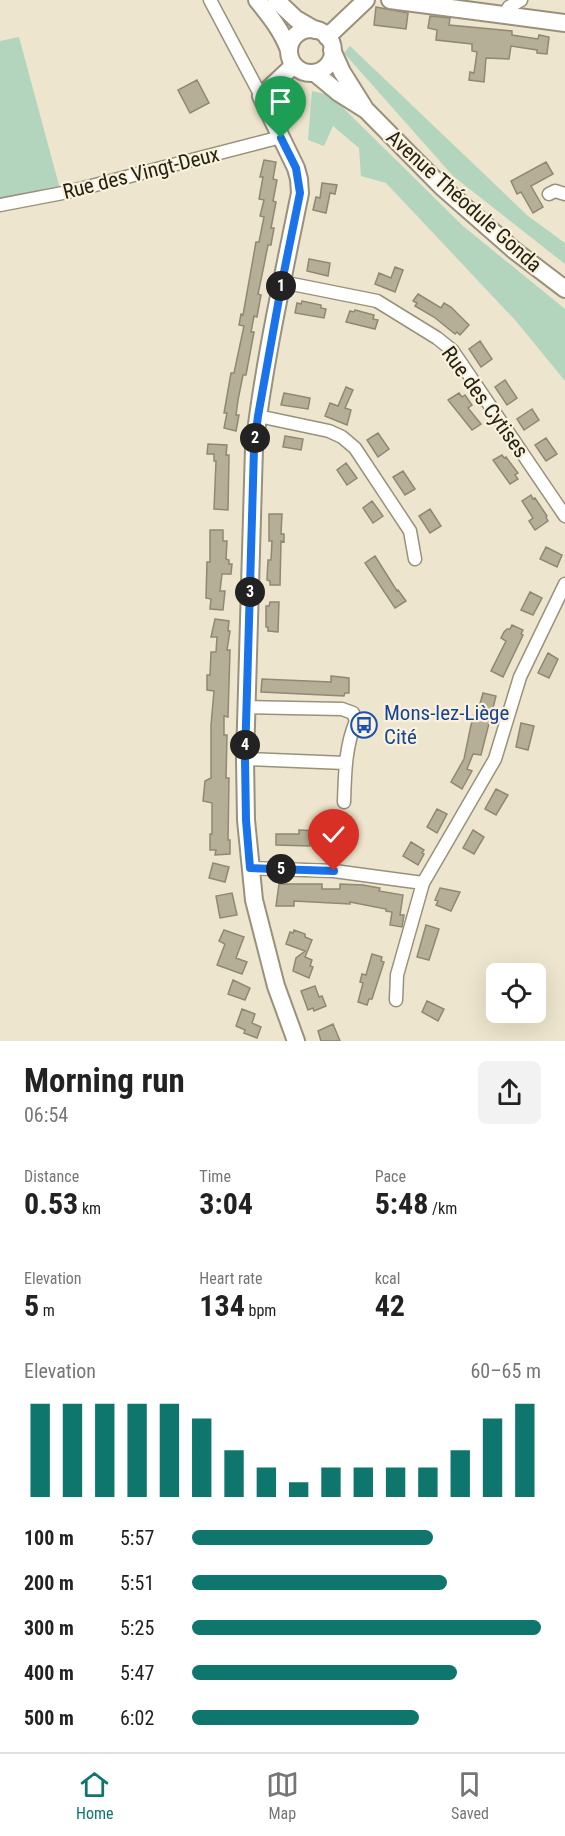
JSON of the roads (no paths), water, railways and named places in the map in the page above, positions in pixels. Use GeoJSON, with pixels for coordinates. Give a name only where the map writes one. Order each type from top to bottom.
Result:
{"type":"FeatureCollection","features":[{"type":"Feature","properties":{"kind":"street"},"geometry":{"type":"LineString","coordinates":[[210,0],[296,168],[300,193],[258,416],[253,477],[245,759],[246,820],[254,900],[276,986],[296,1041]]}},
{"type":"Feature","properties":{"kind":"street"},"geometry":{"type":"LineString","coordinates":[[257,0],[285,40],[291,58],[304,72],[315,73],[321,70],[330,62],[325,39],[296,19],[276,0]]}},
{"type":"Feature","properties":{"kind":"street"},"geometry":{"type":"LineString","coordinates":[[325,39],[366,0]]}},
{"type":"Feature","properties":{"kind":"street"},"geometry":{"type":"LineString","coordinates":[[390,0],[565,23]]}},
{"type":"Feature","properties":{"kind":"street"},"geometry":{"type":"LineString","coordinates":[[504,15],[509,7],[521,0]]}},
{"type":"Feature","properties":{"kind":"street"},"geometry":{"type":"LineString","coordinates":[[261,96],[278,80],[291,58],[290,44],[297,34],[303,31],[325,39]]}},
{"type":"Feature","properties":{"kind":"street","name":"Avenue Théodule Gonda"},"geometry":{"type":"LineString","coordinates":[[325,39],[366,110],[442,187],[515,251],[565,289]]}},
{"type":"Feature","properties":{"kind":"street","name":"Avenue Théodule Gonda"},"geometry":{"type":"LineString","coordinates":[[315,73],[339,93],[366,110]]}},
{"type":"Feature","properties":{"kind":"street","name":"Rue des Vingt-Deux"},"geometry":{"type":"LineString","coordinates":[[0,205],[68,192],[281,138]]}},
{"type":"Feature","properties":{"kind":"street"},"geometry":{"type":"LineString","coordinates":[[549,194],[555,191],[565,194]]}},
{"type":"Feature","properties":{"kind":"street","name":"Rue des Cytises"},"geometry":{"type":"LineString","coordinates":[[282,282],[377,301],[437,338],[452,350],[565,516]]}},
{"type":"Feature","properties":{"kind":"street"},"geometry":{"type":"LineString","coordinates":[[258,416],[329,431],[342,437],[355,448],[410,531],[415,559]]}},
{"type":"Feature","properties":{"kind":"street"},"geometry":{"type":"LineString","coordinates":[[396,1000],[398,975],[423,883],[495,759],[520,677],[562,600],[565,584]]}},
{"type":"Feature","properties":{"kind":"street"},"geometry":{"type":"LineString","coordinates":[[247,707],[342,710],[353,713],[356,721],[350,736],[345,763],[344,802]]}},
{"type":"Feature","properties":{"kind":"street"},"geometry":{"type":"LineString","coordinates":[[245,759],[345,763]]}},
{"type":"Feature","properties":{"kind":"street"},"geometry":{"type":"LineString","coordinates":[[250,868],[334,871],[423,883]]}},
{"type":"Feature","properties":{"kind":"place","name":"Mons-lez-Liège Cité"},"geometry":{"type":"Point","coordinates":[364,725]}}]}
